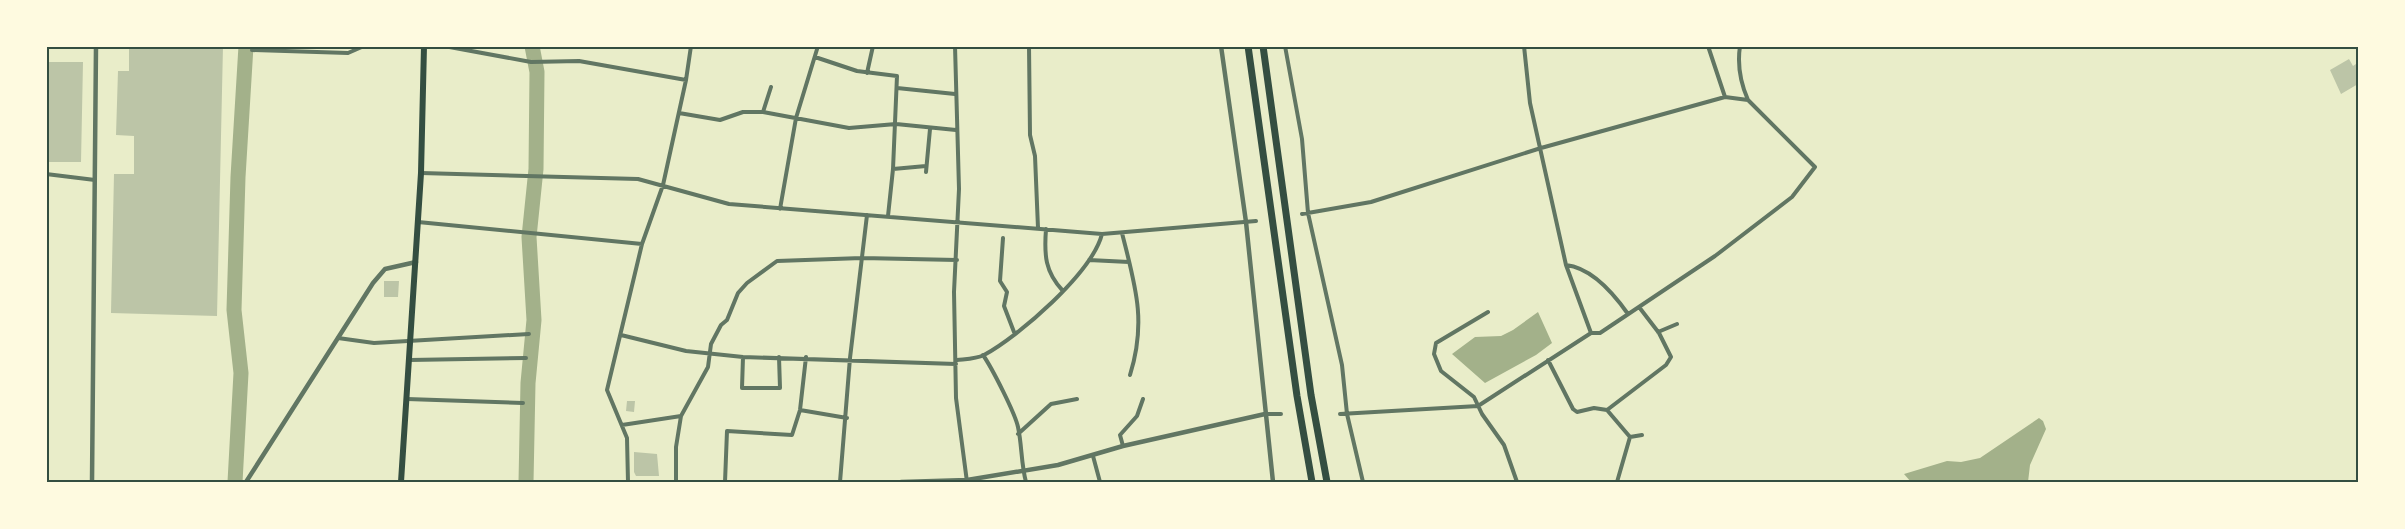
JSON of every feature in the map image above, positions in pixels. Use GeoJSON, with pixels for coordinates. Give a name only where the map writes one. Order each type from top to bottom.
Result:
{"type":"FeatureCollection","features":[{"type":"Feature","properties":{"kind":"highway"},"geometry":{"type":"LineString","coordinates":[[1248,46],[1297,396],[1312,483]]}},
{"type":"Feature","properties":{"kind":"highway"},"geometry":{"type":"LineString","coordinates":[[1263,46],[1311,395],[1327,483]]}},
{"type":"Feature","properties":{"kind":"main road"},"geometry":{"type":"LineString","coordinates":[[401,483],[421,173],[424,46]]}},
{"type":"Feature","properties":{"kind":"street"},"geometry":{"type":"LineString","coordinates":[[92,483],[96,46]]}},
{"type":"Feature","properties":{"kind":"street"},"geometry":{"type":"LineString","coordinates":[[252,50],[348,53],[364,46]]}},
{"type":"Feature","properties":{"kind":"street"},"geometry":{"type":"LineString","coordinates":[[444,46],[531,62],[579,61],[686,81]]}},
{"type":"Feature","properties":{"kind":"street"},"geometry":{"type":"LineString","coordinates":[[628,483],[627,438],[607,390],[642,244],[663,185],[686,81],[691,46]]}},
{"type":"Feature","properties":{"kind":"street"},"geometry":{"type":"LineString","coordinates":[[780,209],[796,118],[818,46]]}},
{"type":"Feature","properties":{"kind":"street"},"geometry":{"type":"LineString","coordinates":[[867,73],[873,46]]}},
{"type":"Feature","properties":{"kind":"street"},"geometry":{"type":"LineString","coordinates":[[955,46],[956,130],[959,138],[957,260],[954,292],[958,423],[967,481]]}},
{"type":"Feature","properties":{"kind":"street"},"geometry":{"type":"LineString","coordinates":[[1029,46],[1030,135],[1035,156],[1038,228]]}},
{"type":"Feature","properties":{"kind":"street"},"geometry":{"type":"LineString","coordinates":[[1221,46],[1246,222],[1273,483]]}},
{"type":"Feature","properties":{"kind":"street"},"geometry":{"type":"LineString","coordinates":[[1285,46],[1302,139],[1305,213],[1342,365],[1347,414],[1363,483]]}},
{"type":"Feature","properties":{"kind":"street"},"geometry":{"type":"LineString","coordinates":[[1524,46],[1530,103],[1566,265],[1591,333]]}},
{"type":"Feature","properties":{"kind":"street"},"geometry":{"type":"LineString","coordinates":[[1708,46],[1725,97]]}},
{"type":"Feature","properties":{"kind":"street"},"geometry":{"type":"LineString","coordinates":[[1340,414],[1478,406],[1591,333],[1600,333],[1715,256],[1792,197],[1815,167],[1748,100],[1741,82],[1738,62],[1740,46]]}},
{"type":"Feature","properties":{"kind":"street"},"geometry":{"type":"LineString","coordinates":[[815,57],[867,73],[897,76],[896,124],[888,216]]}},
{"type":"Feature","properties":{"kind":"street"},"geometry":{"type":"LineString","coordinates":[[763,112],[771,87]]}},
{"type":"Feature","properties":{"kind":"street"},"geometry":{"type":"LineString","coordinates":[[897,88],[955,94]]}},
{"type":"Feature","properties":{"kind":"street"},"geometry":{"type":"LineString","coordinates":[[1305,213],[1376,201],[1541,148],[1725,97],[1748,100]]}},
{"type":"Feature","properties":{"kind":"street"},"geometry":{"type":"LineString","coordinates":[[679,113],[720,120],[743,112],[763,112],[849,128],[896,124],[956,130]]}},
{"type":"Feature","properties":{"kind":"street"},"geometry":{"type":"LineString","coordinates":[[926,172],[930,129]]}},
{"type":"Feature","properties":{"kind":"street"},"geometry":{"type":"LineString","coordinates":[[893,169],[908,170],[915,166],[927,166]]}},
{"type":"Feature","properties":{"kind":"street"},"geometry":{"type":"LineString","coordinates":[[421,173],[638,179],[729,204],[1102,234],[1256,221]]}},
{"type":"Feature","properties":{"kind":"street"},"geometry":{"type":"LineString","coordinates":[[46,174],[96,180]]}},
{"type":"Feature","properties":{"kind":"street"},"geometry":{"type":"LineString","coordinates":[[840,483],[850,358],[867,214]]}},
{"type":"Feature","properties":{"kind":"street"},"geometry":{"type":"LineString","coordinates":[[418,222],[642,244]]}},
{"type":"Feature","properties":{"kind":"street"},"geometry":{"type":"LineString","coordinates":[[1046,229],[1045,259],[1050,275],[1063,291]]}},
{"type":"Feature","properties":{"kind":"street"},"geometry":{"type":"LineString","coordinates":[[1122,232],[1140,322],[1138,350],[1130,375]]}},
{"type":"Feature","properties":{"kind":"street"},"geometry":{"type":"LineString","coordinates":[[621,335],[686,351],[743,357],[850,358],[895,363],[956,362],[983,355],[1063,291],[1077,277],[1102,234]]}},
{"type":"Feature","properties":{"kind":"street"},"geometry":{"type":"LineString","coordinates":[[1003,238],[1000,281],[1007,292],[1004,306],[1014,332]]}},
{"type":"Feature","properties":{"kind":"street"},"geometry":{"type":"LineString","coordinates":[[676,483],[676,447],[681,416],[708,367],[711,344],[721,325],[727,320],[738,293],[777,261],[862,258],[957,260]]}},
{"type":"Feature","properties":{"kind":"street"},"geometry":{"type":"LineString","coordinates":[[1088,260],[1129,262]]}},
{"type":"Feature","properties":{"kind":"street"},"geometry":{"type":"LineString","coordinates":[[246,483],[373,283],[385,269],[416,262]]}},
{"type":"Feature","properties":{"kind":"street"},"geometry":{"type":"LineString","coordinates":[[1566,265],[1576,266],[1593,276],[1628,314]]}},
{"type":"Feature","properties":{"kind":"street"},"geometry":{"type":"LineString","coordinates":[[1607,410],[1669,361],[1671,357],[1658,332],[1639,307]]}},
{"type":"Feature","properties":{"kind":"street"},"geometry":{"type":"LineString","coordinates":[[1488,312],[1436,343],[1434,354],[1441,371],[1474,397],[1504,446],[1517,483]]}},
{"type":"Feature","properties":{"kind":"street"},"geometry":{"type":"LineString","coordinates":[[1658,332],[1677,324]]}},
{"type":"Feature","properties":{"kind":"street"},"geometry":{"type":"LineString","coordinates":[[337,338],[374,343],[529,334]]}},
{"type":"Feature","properties":{"kind":"street"},"geometry":{"type":"LineString","coordinates":[[983,355],[998,378],[1019,428],[1026,483]]}},
{"type":"Feature","properties":{"kind":"street"},"geometry":{"type":"LineString","coordinates":[[743,357],[742,388],[780,388],[779,357]]}},
{"type":"Feature","properties":{"kind":"street"},"geometry":{"type":"LineString","coordinates":[[725,483],[727,431],[792,435],[800,410],[806,357]]}},
{"type":"Feature","properties":{"kind":"street"},"geometry":{"type":"LineString","coordinates":[[410,360],[526,358]]}},
{"type":"Feature","properties":{"kind":"street"},"geometry":{"type":"LineString","coordinates":[[1548,360],[1573,409],[1577,412],[1594,408],[1607,410],[1630,437]]}},
{"type":"Feature","properties":{"kind":"street"},"geometry":{"type":"LineString","coordinates":[[407,399],[523,403]]}},
{"type":"Feature","properties":{"kind":"street"},"geometry":{"type":"LineString","coordinates":[[1018,434],[1051,404],[1077,399]]}},
{"type":"Feature","properties":{"kind":"street"},"geometry":{"type":"LineString","coordinates":[[1123,446],[1120,435],[1137,416],[1143,399]]}},
{"type":"Feature","properties":{"kind":"street"},"geometry":{"type":"LineString","coordinates":[[800,410],[847,418]]}},
{"type":"Feature","properties":{"kind":"street"},"geometry":{"type":"LineString","coordinates":[[901,483],[967,481],[1023,471],[1265,414],[1281,414]]}},
{"type":"Feature","properties":{"kind":"street"},"geometry":{"type":"LineString","coordinates":[[622,426],[681,416]]}},
{"type":"Feature","properties":{"kind":"street"},"geometry":{"type":"LineString","coordinates":[[1630,437],[1642,435]]}},
{"type":"Feature","properties":{"kind":"street"},"geometry":{"type":"LineString","coordinates":[[1618,482],[1630,437]]}},
{"type":"Feature","properties":{"kind":"street"},"geometry":{"type":"LineString","coordinates":[[1093,456],[1100,483]]}},
{"type":"Feature","properties":{"kind":"shaded area"},"geometry":{"type":"Polygon","coordinates":[[[1538,312],[1552,343],[1536,355],[1485,383],[1452,354],[1475,337],[1501,336],[1538,312]]]}},
{"type":"Feature","properties":{"kind":"shaded area"},"geometry":{"type":"Polygon","coordinates":[[[2039,418],[2046,429],[2030,465],[2028,482],[1911,482],[1904,474],[1947,461],[1961,462],[1980,458],[2039,418]]]}},
{"type":"Feature","properties":{"kind":"building"},"geometry":{"type":"Polygon","coordinates":[[[129,46],[223,46],[217,316],[111,313],[114,174],[134,174],[134,136],[116,135],[118,71],[129,71],[129,46]]]}},
{"type":"Feature","properties":{"kind":"building"},"geometry":{"type":"Polygon","coordinates":[[[2349,59],[2353,66],[2356,64],[2358,69],[2358,84],[2341,94],[2330,70],[2349,59]]]}},
{"type":"Feature","properties":{"kind":"building"},"geometry":{"type":"Polygon","coordinates":[[[46,62],[83,62],[81,162],[46,162],[46,62]]]}},
{"type":"Feature","properties":{"kind":"building"},"geometry":{"type":"Polygon","coordinates":[[[384,281],[399,281],[398,297],[384,297],[384,281]]]}},
{"type":"Feature","properties":{"kind":"building"},"geometry":{"type":"Polygon","coordinates":[[[627,401],[635,401],[634,412],[626,411],[627,401]]]}},
{"type":"Feature","properties":{"kind":"building"},"geometry":{"type":"Polygon","coordinates":[[[634,452],[657,454],[659,476],[636,476],[634,452]]]}},
{"type":"Feature","properties":{"kind":"waterway"},"geometry":{"type":"LineString","coordinates":[[235,482],[241,373],[234,310],[238,177],[246,46]]}},
{"type":"Feature","properties":{"kind":"waterway"},"geometry":{"type":"LineString","coordinates":[[526,482],[528,383],[534,320],[529,237],[536,169],[537,72],[532,46]]}}]}
